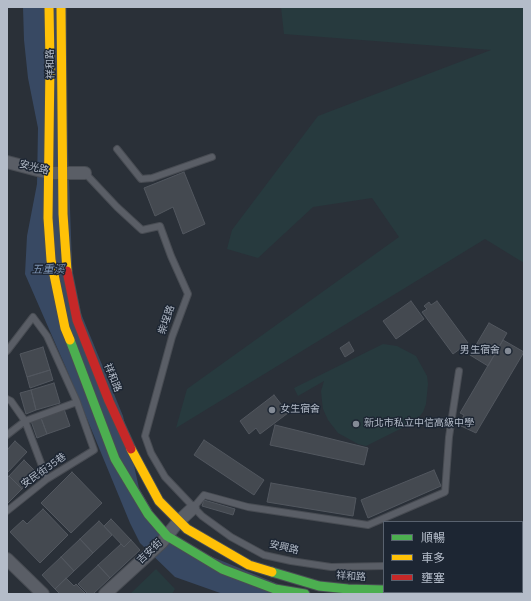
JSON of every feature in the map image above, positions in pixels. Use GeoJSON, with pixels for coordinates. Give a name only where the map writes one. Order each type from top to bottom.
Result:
{"type":"FeatureCollection","features":[{"type":"Feature","properties":{"kind":"main road","name":"祥和路"},"geometry":{"type":"LineString","coordinates":[[49,7],[50,64],[48,218],[50,260],[65,328],[115,459],[164,539],[222,569],[275,588],[305,594]]}},
{"type":"Feature","properties":{"kind":"main road","name":"祥和路"},"geometry":{"type":"LineString","coordinates":[[61,7],[63,174],[67,273],[77,320],[109,401],[134,455],[159,501],[178,522],[187,529],[249,565],[319,586],[383,590]]}},
{"type":"Feature","properties":{"kind":"main road"},"geometry":{"type":"LineString","coordinates":[[458,593],[470,594]]}},
{"type":"Feature","properties":{"kind":"street","name":"安光路"},"geometry":{"type":"LineString","coordinates":[[7,162],[49,173],[85,173]]}},
{"type":"Feature","properties":{"kind":"street","name":"吉安街"},"geometry":{"type":"LineString","coordinates":[[105,594],[164,539],[178,522],[193,508]]}},
{"type":"Feature","properties":{"kind":"street"},"geometry":{"type":"LineString","coordinates":[[7,558],[43,594]]}},
{"type":"Feature","properties":{"kind":"lane"},"geometry":{"type":"LineString","coordinates":[[117,149],[142,179],[152,178],[212,157]]}},
{"type":"Feature","properties":{"kind":"lane","name":"柴埕路"},"geometry":{"type":"LineString","coordinates":[[85,173],[117,207],[142,230],[160,226],[170,256],[188,294],[172,337],[145,436],[151,453],[165,477],[193,508]]}},
{"type":"Feature","properties":{"kind":"lane"},"geometry":{"type":"LineString","coordinates":[[7,351],[32,317],[46,336],[77,402],[25,421],[7,435]]}},
{"type":"Feature","properties":{"kind":"lane"},"geometry":{"type":"LineString","coordinates":[[193,508],[204,495],[248,506],[368,525],[445,492],[449,438],[459,371]]}},
{"type":"Feature","properties":{"kind":"lane"},"geometry":{"type":"LineString","coordinates":[[7,399],[11,401],[25,421],[47,479]]}},
{"type":"Feature","properties":{"kind":"lane","name":"安民街35巷"},"geometry":{"type":"LineString","coordinates":[[7,511],[47,479],[94,450],[77,402]]}},
{"type":"Feature","properties":{"kind":"lane","name":"安興路"},"geometry":{"type":"LineString","coordinates":[[193,508],[216,528],[264,555],[331,567],[383,566]]}},
{"type":"Feature","properties":{"kind":"green space"},"geometry":{"type":"Polygon","coordinates":[[[281,7],[524,7],[524,263],[485,239],[176,428],[187,389],[399,237],[372,198],[313,207],[258,258],[227,249],[232,230],[318,116],[491,50],[284,34],[281,7]]]}},
{"type":"Feature","properties":{"kind":"green space"},"geometry":{"type":"Polygon","coordinates":[[[383,344],[397,346],[416,356],[427,376],[428,384],[426,404],[423,412],[416,421],[366,446],[358,444],[338,433],[328,420],[323,409],[322,401],[321,391],[324,381],[298,396],[294,388],[383,344]]]}},
{"type":"Feature","properties":{"kind":"green space"},"geometry":{"type":"Polygon","coordinates":[[[156,569],[175,589],[172,594],[130,594],[156,569]]]}},
{"type":"Feature","properties":{"kind":"water","name":"五重溪"},"geometry":{"type":"Polygon","coordinates":[[[23,7],[63,7],[73,294],[123,416],[139,488],[169,539],[302,594],[223,594],[175,577],[140,543],[130,523],[66,368],[25,274],[27,236],[37,184],[38,128],[28,78],[24,40],[23,7]]]}},
{"type":"Feature","properties":{"kind":"building"},"geometry":{"type":"Polygon","coordinates":[[[184,172],[205,224],[183,234],[173,207],[155,216],[144,188],[184,172]]]}},
{"type":"Feature","properties":{"kind":"building"},"geometry":{"type":"Polygon","coordinates":[[[411,301],[424,319],[396,339],[383,321],[411,301]]]}},
{"type":"Feature","properties":{"kind":"building"},"geometry":{"type":"Polygon","coordinates":[[[437,301],[468,343],[453,354],[422,312],[427,309],[424,306],[429,302],[431,305],[437,301]]]}},
{"type":"Feature","properties":{"kind":"building"},"geometry":{"type":"Polygon","coordinates":[[[489,323],[507,333],[488,366],[470,355],[489,323]]]}},
{"type":"Feature","properties":{"kind":"building"},"geometry":{"type":"Polygon","coordinates":[[[503,340],[524,352],[476,433],[459,425],[464,415],[460,413],[503,340]]]}},
{"type":"Feature","properties":{"kind":"building"},"geometry":{"type":"Polygon","coordinates":[[[349,342],[354,351],[345,357],[340,348],[349,342]]]}},
{"type":"Feature","properties":{"kind":"building"},"geometry":{"type":"Polygon","coordinates":[[[43,347],[50,370],[27,377],[20,354],[43,347]]]}},
{"type":"Feature","properties":{"kind":"building"},"geometry":{"type":"Polygon","coordinates":[[[50,370],[53,380],[30,388],[27,377],[50,370]]]}},
{"type":"Feature","properties":{"kind":"building"},"geometry":{"type":"Polygon","coordinates":[[[54,383],[60,403],[36,410],[31,390],[54,383]]]}},
{"type":"Feature","properties":{"kind":"building"},"geometry":{"type":"Polygon","coordinates":[[[31,390],[36,410],[26,414],[20,393],[31,390]]]}},
{"type":"Feature","properties":{"kind":"building"},"geometry":{"type":"Polygon","coordinates":[[[274,395],[288,413],[260,434],[256,428],[249,434],[240,421],[274,395]]]}},
{"type":"Feature","properties":{"kind":"building"},"geometry":{"type":"Polygon","coordinates":[[[64,409],[70,426],[47,434],[41,418],[64,409]]]}},
{"type":"Feature","properties":{"kind":"building"},"geometry":{"type":"Polygon","coordinates":[[[41,418],[47,434],[37,438],[31,421],[41,418]]]}},
{"type":"Feature","properties":{"kind":"building"},"geometry":{"type":"Polygon","coordinates":[[[275,425],[368,448],[364,465],[270,445],[275,425]]]}},
{"type":"Feature","properties":{"kind":"building"},"geometry":{"type":"Polygon","coordinates":[[[204,440],[264,480],[254,495],[194,455],[204,440]]]}},
{"type":"Feature","properties":{"kind":"building"},"geometry":{"type":"Polygon","coordinates":[[[15,441],[27,452],[7,473],[7,450],[15,441]]]}},
{"type":"Feature","properties":{"kind":"building"},"geometry":{"type":"Polygon","coordinates":[[[24,460],[37,473],[22,489],[9,476],[24,460]]]}},
{"type":"Feature","properties":{"kind":"building"},"geometry":{"type":"Polygon","coordinates":[[[434,470],[441,486],[368,518],[361,500],[434,470]]]}},
{"type":"Feature","properties":{"kind":"building"},"geometry":{"type":"Polygon","coordinates":[[[72,472],[102,503],[71,533],[41,503],[72,472]]]}},
{"type":"Feature","properties":{"kind":"building"},"geometry":{"type":"Polygon","coordinates":[[[9,476],[22,489],[7,504],[7,478],[9,476]]]}},
{"type":"Feature","properties":{"kind":"building"},"geometry":{"type":"Polygon","coordinates":[[[271,483],[356,498],[353,516],[267,502],[271,483]]]}},
{"type":"Feature","properties":{"kind":"building"},"geometry":{"type":"Polygon","coordinates":[[[204,500],[235,509],[233,515],[202,506],[204,500]]]}},
{"type":"Feature","properties":{"kind":"building"},"geometry":{"type":"Polygon","coordinates":[[[43,509],[68,535],[40,563],[10,532],[23,520],[27,524],[43,509]]]}},
{"type":"Feature","properties":{"kind":"building"},"geometry":{"type":"Polygon","coordinates":[[[111,519],[131,540],[124,547],[104,526],[111,519]]]}},
{"type":"Feature","properties":{"kind":"building"},"geometry":{"type":"Polygon","coordinates":[[[99,521],[112,535],[93,553],[80,539],[99,521]]]}},
{"type":"Feature","properties":{"kind":"building"},"geometry":{"type":"Polygon","coordinates":[[[80,539],[93,553],[74,571],[61,557],[80,539]]]}},
{"type":"Feature","properties":{"kind":"building"},"geometry":{"type":"Polygon","coordinates":[[[131,540],[140,550],[110,578],[98,565],[121,544],[124,547],[131,540]]]}},
{"type":"Feature","properties":{"kind":"building"},"geometry":{"type":"Polygon","coordinates":[[[61,557],[74,571],[55,589],[42,575],[61,557]]]}},
{"type":"Feature","properties":{"kind":"building"},"geometry":{"type":"Polygon","coordinates":[[[98,565],[110,578],[93,594],[88,594],[78,584],[98,565]]]}},
{"type":"Feature","properties":{"kind":"building"},"geometry":{"type":"Polygon","coordinates":[[[66,578],[74,586],[76,584],[86,594],[60,594],[55,589],[66,578]]]}},
{"type":"Feature","properties":{"kind":"traffic: fast"},"geometry":{"type":"LineString","coordinates":[[70,340],[115,459],[148,514],[167,536],[222,569],[275,589],[305,594]]}},
{"type":"Feature","properties":{"kind":"traffic: fast"},"geometry":{"type":"LineString","coordinates":[[272,572],[319,586],[383,590]]}},
{"type":"Feature","properties":{"kind":"traffic: slow"},"geometry":{"type":"LineString","coordinates":[[49,7],[50,63],[48,218],[51,260],[65,328],[70,340]]}},
{"type":"Feature","properties":{"kind":"traffic: slow"},"geometry":{"type":"LineString","coordinates":[[61,7],[63,214],[67,271]]}},
{"type":"Feature","properties":{"kind":"traffic: slow"},"geometry":{"type":"LineString","coordinates":[[131,449],[159,501],[187,529],[249,565],[272,572]]}},
{"type":"Feature","properties":{"kind":"traffic: slow"},"geometry":{"type":"LineString","coordinates":[[458,593],[470,594]]}},
{"type":"Feature","properties":{"kind":"traffic: jam"},"geometry":{"type":"LineString","coordinates":[[67,271],[77,320],[109,401],[131,449]]}},
{"type":"Feature","properties":{"kind":"place","name":"男生宿舍"},"geometry":{"type":"Point","coordinates":[508,351]}},
{"type":"Feature","properties":{"kind":"place","name":"女生宿舍"},"geometry":{"type":"Point","coordinates":[272,410]}},
{"type":"Feature","properties":{"kind":"place","name":"新北市私立中信高級中學"},"geometry":{"type":"Point","coordinates":[356,424]}}]}
